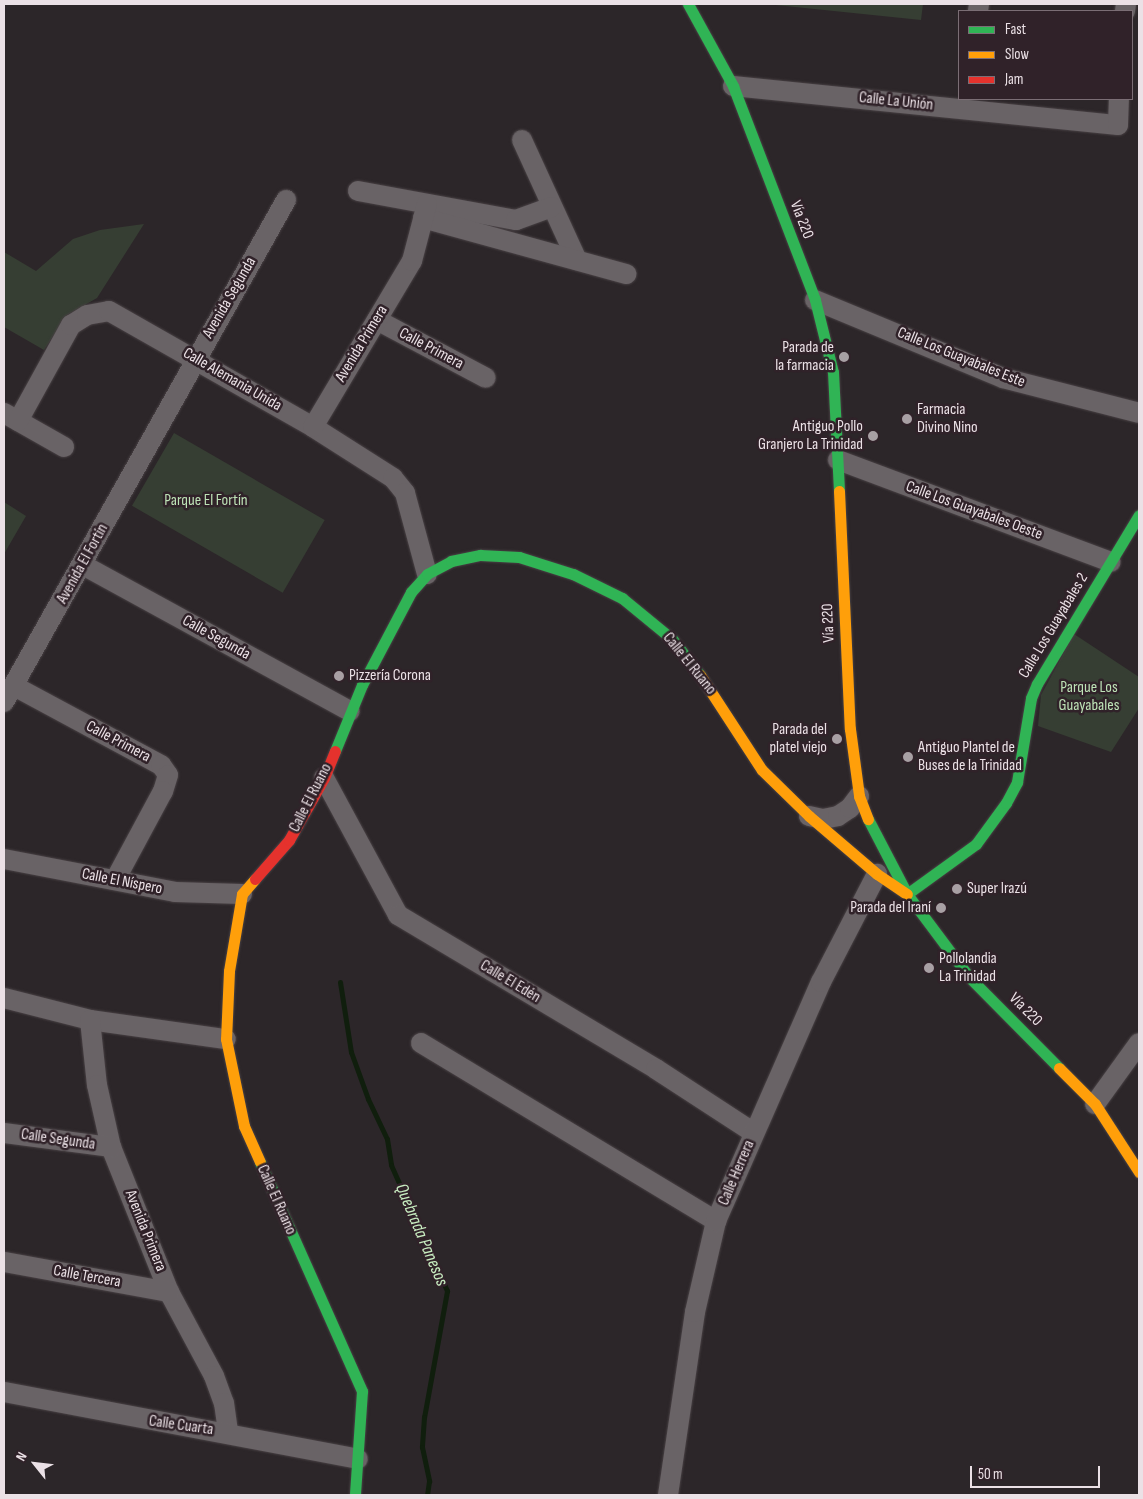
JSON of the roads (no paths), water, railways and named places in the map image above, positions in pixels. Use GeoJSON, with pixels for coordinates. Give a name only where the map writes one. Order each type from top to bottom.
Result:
{"type":"FeatureCollection","features":[{"type":"Feature","properties":{"kind":"street","name":"Vía 220"},"geometry":{"type":"LineString","coordinates":[[688,4],[733,86],[815,300],[833,372],[850,729],[859,796],[878,843],[907,894],[969,977],[1095,1104],[1137,1164]]}},
{"type":"Feature","properties":{"kind":"street","name":"Calle La Unión"},"geometry":{"type":"LineString","coordinates":[[733,86],[969,104],[1118,125],[1120,100]]}},
{"type":"Feature","properties":{"kind":"street"},"geometry":{"type":"LineString","coordinates":[[522,140],[577,260]]}},
{"type":"Feature","properties":{"kind":"street"},"geometry":{"type":"LineString","coordinates":[[358,191],[626,274]]}},
{"type":"Feature","properties":{"kind":"street","name":"Avenida Segunda"},"geometry":{"type":"LineString","coordinates":[[160,424],[195,358],[286,200]]}},
{"type":"Feature","properties":{"kind":"street"},"geometry":{"type":"LineString","coordinates":[[425,211],[516,220],[552,207]]}},
{"type":"Feature","properties":{"kind":"street","name":"Avenida Primera"},"geometry":{"type":"LineString","coordinates":[[313,427],[412,261],[425,211]]}},
{"type":"Feature","properties":{"kind":"street","name":"Calle Los Guayabales Este"},"geometry":{"type":"LineString","coordinates":[[815,300],[1003,378],[1139,413]]}},
{"type":"Feature","properties":{"kind":"street","name":"Calle Alemania Unida"},"geometry":{"type":"LineString","coordinates":[[11,417],[71,325],[87,315],[109,311],[195,358],[313,427],[393,478],[405,493],[427,574]]}},
{"type":"Feature","properties":{"kind":"street","name":"Calle Primera"},"geometry":{"type":"LineString","coordinates":[[377,320],[486,378]]}},
{"type":"Feature","properties":{"kind":"street"},"geometry":{"type":"LineString","coordinates":[[11,417],[64,447]]}},
{"type":"Feature","properties":{"kind":"street","name":"Avenida El Fortín"},"geometry":{"type":"LineString","coordinates":[[9,694],[83,565],[160,424]]}},
{"type":"Feature","properties":{"kind":"street","name":"Calle Los Guayabales Oeste"},"geometry":{"type":"LineString","coordinates":[[838,460],[1110,562]]}},
{"type":"Feature","properties":{"kind":"street","name":"Calle Los Guayabales 2"},"geometry":{"type":"LineString","coordinates":[[907,894],[976,844],[1006,803],[1017,782],[1031,698],[1036,684],[1139,514]]}},
{"type":"Feature","properties":{"kind":"street","name":"Calle El Ruano"},"geometry":{"type":"LineString","coordinates":[[355,1495],[362,1391],[357,1374],[244,1126],[226,1039],[229,971],[242,894],[289,840],[324,778],[350,711],[411,592],[427,574],[451,562],[480,555],[519,557],[573,574],[622,598],[672,639],[722,705],[762,770],[809,816],[877,874],[907,894]]}},
{"type":"Feature","properties":{"kind":"street","name":"Calle Segunda"},"geometry":{"type":"LineString","coordinates":[[83,565],[350,711]]}},
{"type":"Feature","properties":{"kind":"street","name":"Calle Primera"},"geometry":{"type":"LineString","coordinates":[[9,694],[162,765],[168,775],[163,791],[115,880]]}},
{"type":"Feature","properties":{"kind":"street","name":"Calle El Edén"},"geometry":{"type":"LineString","coordinates":[[324,778],[398,916],[656,1069],[754,1133]]}},
{"type":"Feature","properties":{"kind":"street"},"geometry":{"type":"LineString","coordinates":[[809,816],[823,819],[838,816],[850,808],[859,796]]}},
{"type":"Feature","properties":{"kind":"street","name":"Calle El Níspero"},"geometry":{"type":"LineString","coordinates":[[4,860],[175,892],[242,894]]}},
{"type":"Feature","properties":{"kind":"street","name":"Calle Herrera"},"geometry":{"type":"LineString","coordinates":[[668,1495],[695,1312],[716,1222],[846,928],[877,874]]}},
{"type":"Feature","properties":{"kind":"street"},"geometry":{"type":"LineString","coordinates":[[4,998],[90,1020],[226,1039]]}},
{"type":"Feature","properties":{"kind":"street","name":"Avenida Primera"},"geometry":{"type":"LineString","coordinates":[[90,1020],[97,1085],[112,1148],[169,1292],[214,1376],[224,1403],[228,1433]]}},
{"type":"Feature","properties":{"kind":"street"},"geometry":{"type":"LineString","coordinates":[[421,1043],[716,1222]]}},
{"type":"Feature","properties":{"kind":"street"},"geometry":{"type":"LineString","coordinates":[[1095,1104],[1139,1043]]}},
{"type":"Feature","properties":{"kind":"street","name":"Calle Segunda"},"geometry":{"type":"LineString","coordinates":[[4,1133],[112,1148]]}},
{"type":"Feature","properties":{"kind":"street","name":"Calle Tercera"},"geometry":{"type":"LineString","coordinates":[[4,1262],[169,1292]]}},
{"type":"Feature","properties":{"kind":"street","name":"Calle Cuarta"},"geometry":{"type":"LineString","coordinates":[[4,1392],[358,1459]]}},
{"type":"Feature","properties":{"kind":"waterway","name":"Quebrada Panesos"},"geometry":{"type":"LineString","coordinates":[[340,982],[351,1052],[368,1099],[387,1139],[391,1165],[447,1291],[424,1417],[422,1447],[429,1481],[427,1495]]}},
{"type":"Feature","properties":{"kind":"place","name":"Parada de la farmacia"},"geometry":{"type":"Point","coordinates":[844,357]}},
{"type":"Feature","properties":{"kind":"place","name":"Farmacia Divino Nino"},"geometry":{"type":"Point","coordinates":[907,419]}},
{"type":"Feature","properties":{"kind":"place","name":"Antiguo Pollo Granjero La Trinidad"},"geometry":{"type":"Point","coordinates":[873,436]}},
{"type":"Feature","properties":{"kind":"place","name":"Pizzería Corona"},"geometry":{"type":"Point","coordinates":[339,676]}},
{"type":"Feature","properties":{"kind":"place","name":"Parada del platel viejo"},"geometry":{"type":"Point","coordinates":[837,739]}},
{"type":"Feature","properties":{"kind":"place","name":"Antiguo Plantel de Buses de la Trinidad"},"geometry":{"type":"Point","coordinates":[908,757]}},
{"type":"Feature","properties":{"kind":"place","name":"Super Irazú"},"geometry":{"type":"Point","coordinates":[957,889]}},
{"type":"Feature","properties":{"kind":"place","name":"Parada del Iraní"},"geometry":{"type":"Point","coordinates":[941,908]}},
{"type":"Feature","properties":{"kind":"place","name":"Pollolandia La Trinidad"},"geometry":{"type":"Point","coordinates":[929,968]}},
{"type":"Feature","properties":{"kind":"park label","name":"Parque El Fortín"},"geometry":{"type":"Point","coordinates":[206,501]}},
{"type":"Feature","properties":{"kind":"park label","name":"Parque Los Guayabales"},"geometry":{"type":"Point","coordinates":[1089,697]}}]}
